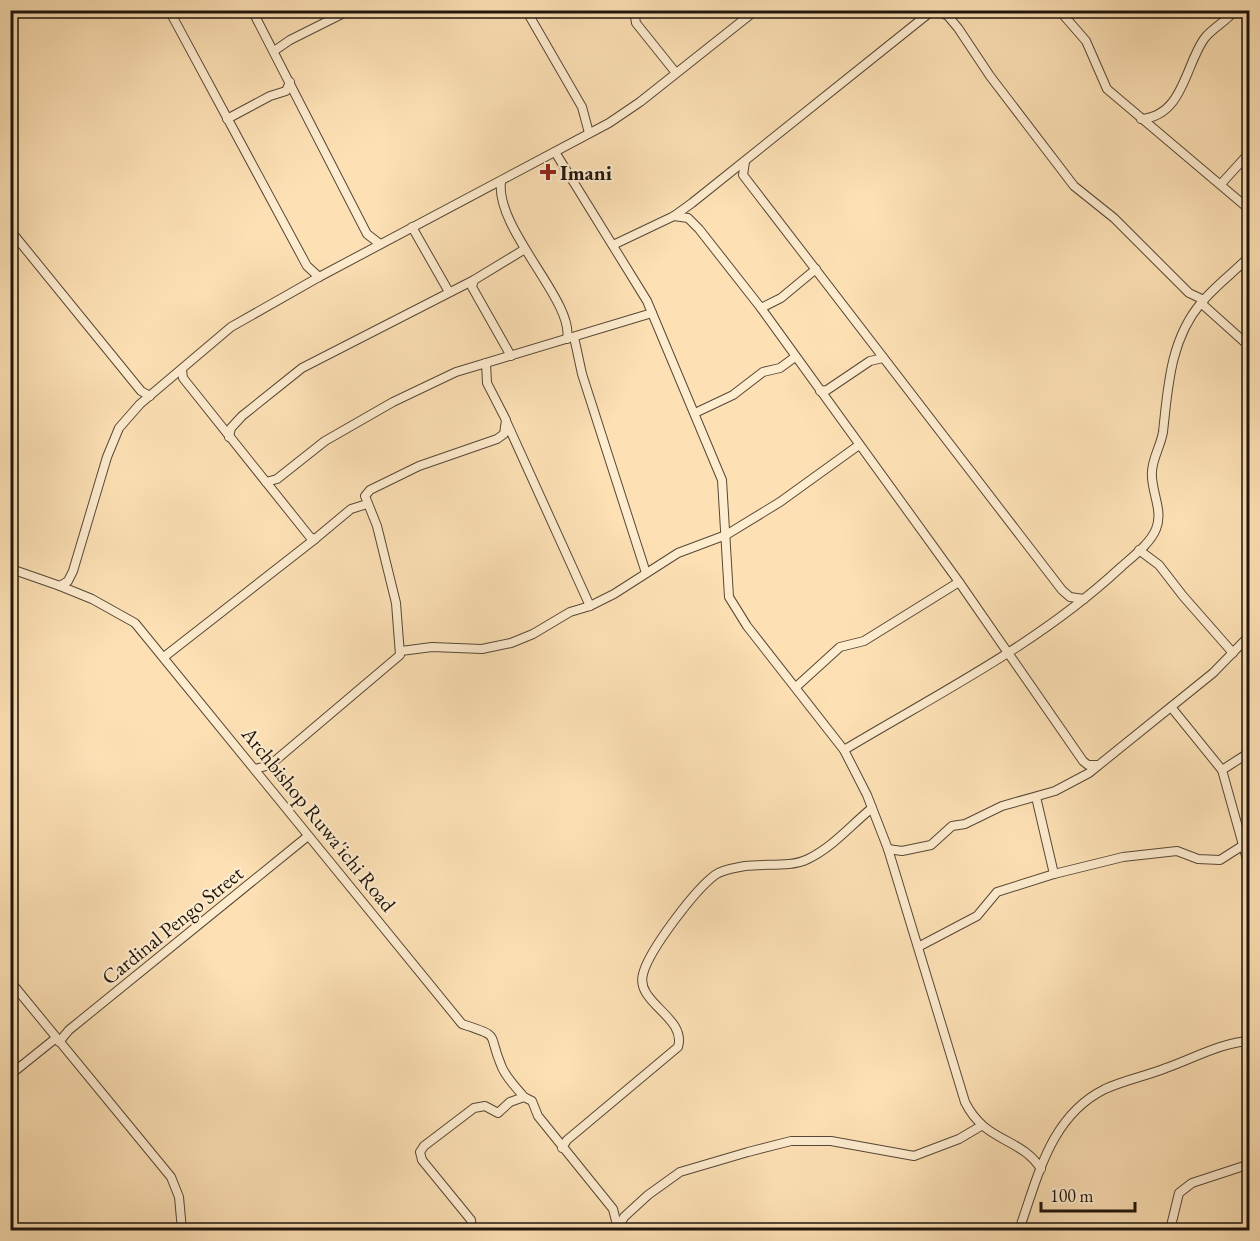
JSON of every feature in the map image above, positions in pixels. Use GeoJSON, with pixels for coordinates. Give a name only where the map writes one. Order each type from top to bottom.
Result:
{"type":"FeatureCollection","features":[{"type":"Feature","properties":{"kind":"street"},"geometry":{"type":"LineString","coordinates":[[169,10],[307,266],[319,277]]}},
{"type":"Feature","properties":{"kind":"street"},"geometry":{"type":"LineString","coordinates":[[252,10],[367,234],[380,244]]}},
{"type":"Feature","properties":{"kind":"street"},"geometry":{"type":"LineString","coordinates":[[274,51],[338,13],[350,10]]}},
{"type":"Feature","properties":{"kind":"street"},"geometry":{"type":"LineString","coordinates":[[526,10],[582,107],[589,133]]}},
{"type":"Feature","properties":{"kind":"street"},"geometry":{"type":"LineString","coordinates":[[634,10],[636,23],[676,73]]}},
{"type":"Feature","properties":{"kind":"street"},"geometry":{"type":"LineString","coordinates":[[60,586],[68,581],[73,571],[107,458],[120,428],[150,396],[231,327],[319,277],[501,182],[589,133],[640,102],[756,10]]}},
{"type":"Feature","properties":{"kind":"street"},"geometry":{"type":"LineString","coordinates":[[613,245],[674,216],[692,203],[935,10],[948,16],[958,28],[1008,101],[1074,186],[1114,218],[1189,293],[1203,301],[1250,347]]}},
{"type":"Feature","properties":{"kind":"street"},"geometry":{"type":"LineString","coordinates":[[1059,10],[1086,41],[1107,89],[1250,210]]}},
{"type":"Feature","properties":{"kind":"street"},"geometry":{"type":"LineString","coordinates":[[1141,119],[1151,118],[1171,103],[1179,93],[1205,37],[1228,20],[1235,10]]}},
{"type":"Feature","properties":{"kind":"street"},"geometry":{"type":"LineString","coordinates":[[227,119],[270,96],[286,91],[290,82]]}},
{"type":"Feature","properties":{"kind":"street"},"geometry":{"type":"LineString","coordinates":[[555,152],[647,301],[722,480],[729,597],[747,626],[844,750],[872,808],[888,849],[968,1108],[981,1126],[998,1138],[1029,1153],[1041,1169]]}},
{"type":"Feature","properties":{"kind":"street"},"geometry":{"type":"LineString","coordinates":[[1221,184],[1250,152]]}},
{"type":"Feature","properties":{"kind":"street"},"geometry":{"type":"LineString","coordinates":[[743,175],[745,162]]}},
{"type":"Feature","properties":{"kind":"street"},"geometry":{"type":"LineString","coordinates":[[732,172],[743,175],[1062,590],[1078,600],[1087,598]]}},
{"type":"Feature","properties":{"kind":"street"},"geometry":{"type":"LineString","coordinates":[[501,182],[501,200],[525,249],[568,324],[570,338],[646,573]]}},
{"type":"Feature","properties":{"kind":"street"},"geometry":{"type":"LineString","coordinates":[[688,218],[692,203]]}},
{"type":"Feature","properties":{"kind":"street"},"geometry":{"type":"LineString","coordinates":[[674,216],[688,218],[761,309],[959,582],[1083,761],[1088,765],[1098,765]]}},
{"type":"Feature","properties":{"kind":"street"},"geometry":{"type":"LineString","coordinates":[[412,227],[448,292]]}},
{"type":"Feature","properties":{"kind":"street"},"geometry":{"type":"LineString","coordinates":[[10,230],[141,392],[150,396]]}},
{"type":"Feature","properties":{"kind":"street"},"geometry":{"type":"LineString","coordinates":[[229,437],[231,429],[242,416],[302,368],[474,280],[525,249]]}},
{"type":"Feature","properties":{"kind":"street"},"geometry":{"type":"LineString","coordinates":[[844,750],[1009,653],[1087,598],[1140,550],[1157,528],[1159,516],[1152,481],[1152,468],[1162,434],[1171,364],[1182,335],[1203,301],[1250,256]]}},
{"type":"Feature","properties":{"kind":"street"},"geometry":{"type":"LineString","coordinates":[[761,309],[781,298],[816,269]]}},
{"type":"Feature","properties":{"kind":"street"},"geometry":{"type":"LineString","coordinates":[[474,280],[472,287],[474,292],[511,356]]}},
{"type":"Feature","properties":{"kind":"street"},"geometry":{"type":"LineString","coordinates":[[266,482],[285,474],[325,441],[393,402],[456,372],[652,313]]}},
{"type":"Feature","properties":{"kind":"street"},"geometry":{"type":"LineString","coordinates":[[695,413],[733,395],[764,372],[780,368],[795,357]]}},
{"type":"Feature","properties":{"kind":"street"},"geometry":{"type":"LineString","coordinates":[[820,391],[827,390],[870,361],[883,358]]}},
{"type":"Feature","properties":{"kind":"street"},"geometry":{"type":"LineString","coordinates":[[486,363],[487,383],[590,606]]}},
{"type":"Feature","properties":{"kind":"street"},"geometry":{"type":"LineString","coordinates":[[182,370],[183,378],[229,437],[306,534],[315,539]]}},
{"type":"Feature","properties":{"kind":"street"},"geometry":{"type":"LineString","coordinates":[[401,651],[396,603],[380,537],[365,496],[380,485],[419,466],[497,439],[504,434],[506,420]]}},
{"type":"Feature","properties":{"kind":"street"},"geometry":{"type":"LineString","coordinates":[[255,769],[270,765],[401,651],[432,647],[482,649],[511,643],[555,623],[570,612],[590,606],[678,553],[726,535],[780,502],[859,446]]}},
{"type":"Feature","properties":{"kind":"street"},"geometry":{"type":"LineString","coordinates":[[164,657],[351,509],[367,504]]}},
{"type":"Feature","properties":{"kind":"street"},"geometry":{"type":"LineString","coordinates":[[1140,550],[1159,565],[1183,597],[1233,653]]}},
{"type":"Feature","properties":{"kind":"street","name":"Archbishop Ruwa'ichi Road"},"geometry":{"type":"LineString","coordinates":[[12,570],[60,586],[124,614],[135,623],[462,1024],[485,1032],[494,1038],[502,1069],[524,1097]]}},
{"type":"Feature","properties":{"kind":"street"},"geometry":{"type":"LineString","coordinates":[[796,687],[840,647],[864,641],[959,582]]}},
{"type":"Feature","properties":{"kind":"street"},"geometry":{"type":"LineString","coordinates":[[888,849],[902,852],[931,846],[952,826],[965,824],[1002,806],[1055,791],[1098,765],[1171,707],[1233,653],[1250,635]]}},
{"type":"Feature","properties":{"kind":"street"},"geometry":{"type":"LineString","coordinates":[[1171,707],[1222,770],[1250,870]]}},
{"type":"Feature","properties":{"kind":"street"},"geometry":{"type":"LineString","coordinates":[[1222,770],[1250,752]]}},
{"type":"Feature","properties":{"kind":"street"},"geometry":{"type":"LineString","coordinates":[[1036,797],[1054,873]]}},
{"type":"Feature","properties":{"kind":"street"},"geometry":{"type":"LineString","coordinates":[[562,1143],[678,1047],[680,1036],[676,1028],[646,991],[642,977],[657,944],[714,876],[743,866],[808,860],[851,829],[872,808]]}},
{"type":"Feature","properties":{"kind":"street","name":"Cardinal Pengo Street"},"geometry":{"type":"LineString","coordinates":[[10,1075],[57,1040],[309,836]]}},
{"type":"Feature","properties":{"kind":"street"},"geometry":{"type":"LineString","coordinates":[[918,947],[977,916],[997,892],[1054,873],[1123,856],[1177,851],[1198,860],[1220,860],[1242,846]]}},
{"type":"Feature","properties":{"kind":"street"},"geometry":{"type":"LineString","coordinates":[[10,981],[171,1177],[178,1197],[182,1230]]}},
{"type":"Feature","properties":{"kind":"street"},"geometry":{"type":"LineString","coordinates":[[1019,1230],[1047,1151],[1060,1127],[1076,1110],[1099,1093],[1123,1082],[1250,1041]]}},
{"type":"Feature","properties":{"kind":"street"},"geometry":{"type":"LineString","coordinates":[[472,1230],[471,1220],[422,1160],[420,1152],[424,1146],[474,1108],[484,1106],[498,1113],[510,1102],[524,1097],[532,1101],[538,1116],[613,1209],[618,1229]]}},
{"type":"Feature","properties":{"kind":"street"},"geometry":{"type":"LineString","coordinates":[[618,1229],[624,1217],[648,1194],[680,1172],[748,1152],[791,1141],[831,1142],[914,1156],[959,1139],[981,1126]]}},
{"type":"Feature","properties":{"kind":"street"},"geometry":{"type":"LineString","coordinates":[[1029,1153],[1047,1151]]}},
{"type":"Feature","properties":{"kind":"street"},"geometry":{"type":"LineString","coordinates":[[1170,1230],[1179,1193],[1192,1183],[1250,1164]]}},
{"type":"Feature","properties":{"kind":"place","name":"Imani"},"geometry":{"type":"Point","coordinates":[548,172]}}]}
